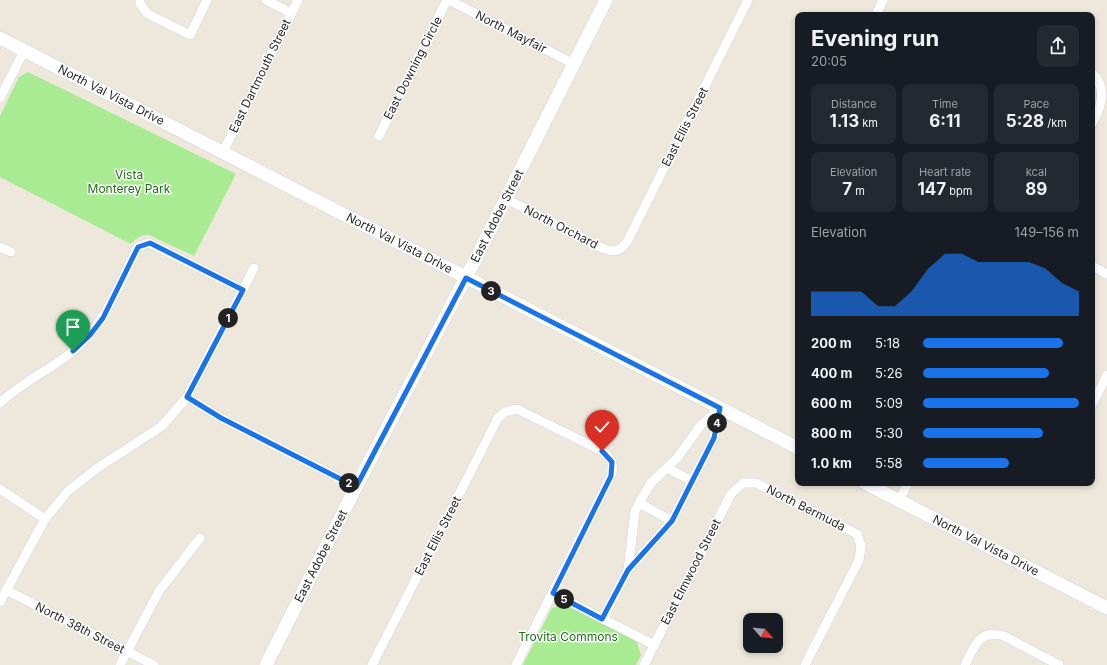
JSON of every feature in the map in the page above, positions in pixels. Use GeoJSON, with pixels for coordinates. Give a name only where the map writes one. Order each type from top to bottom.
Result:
{"type":"FeatureCollection","features":[{"type":"Feature","properties":{"kind":"main road","name":"East Adobe Street"},"geometry":{"type":"LineString","coordinates":[[266,665],[356,487],[506,200],[606,0]]}},
{"type":"Feature","properties":{"kind":"main road","name":"North Val Vista Drive"},"geometry":{"type":"LineString","coordinates":[[0,38],[795,446]]}},
{"type":"Feature","properties":{"kind":"main road","name":"North Val Vista Drive"},"geometry":{"type":"LineString","coordinates":[[871,486],[1107,608]]}},
{"type":"Feature","properties":{"kind":"street"},"geometry":{"type":"LineString","coordinates":[[140,0],[140,4],[148,14],[190,35],[207,0]]}},
{"type":"Feature","properties":{"kind":"street"},"geometry":{"type":"LineString","coordinates":[[266,0],[291,13]]}},
{"type":"Feature","properties":{"kind":"street","name":"East Dartmouth Street"},"geometry":{"type":"LineString","coordinates":[[223,152],[298,0]]}},
{"type":"Feature","properties":{"kind":"street","name":"North Mayfair"},"geometry":{"type":"LineString","coordinates":[[448,0],[574,64]]}},
{"type":"Feature","properties":{"kind":"street","name":"East Downing Circle"},"geometry":{"type":"LineString","coordinates":[[379,136],[448,0]]}},
{"type":"Feature","properties":{"kind":"street","name":"East Ellis Street"},"geometry":{"type":"LineString","coordinates":[[618,251],[628,240],[748,0]]}},
{"type":"Feature","properties":{"kind":"street"},"geometry":{"type":"LineString","coordinates":[[877,12],[883,0]]}},
{"type":"Feature","properties":{"kind":"street"},"geometry":{"type":"LineString","coordinates":[[0,98],[24,51]]}},
{"type":"Feature","properties":{"kind":"street"},"geometry":{"type":"LineString","coordinates":[[1095,75],[1106,85],[1105,100],[1095,118]]}},
{"type":"Feature","properties":{"kind":"street","name":"North Orchard"},"geometry":{"type":"LineString","coordinates":[[506,200],[604,249],[618,251]]}},
{"type":"Feature","properties":{"kind":"street"},"geometry":{"type":"LineString","coordinates":[[1,399],[53,366],[90,335],[103,318],[138,247],[150,243],[243,290]]}},
{"type":"Feature","properties":{"kind":"street"},"geometry":{"type":"LineString","coordinates":[[0,247],[11,252]]}},
{"type":"Feature","properties":{"kind":"street"},"geometry":{"type":"LineString","coordinates":[[0,602],[45,519],[68,491],[96,469],[162,426],[187,397],[254,268]]}},
{"type":"Feature","properties":{"kind":"street"},"geometry":{"type":"LineString","coordinates":[[1095,268],[1107,274]]}},
{"type":"Feature","properties":{"kind":"street"},"geometry":{"type":"LineString","coordinates":[[1095,399],[1107,375]]}},
{"type":"Feature","properties":{"kind":"street"},"geometry":{"type":"LineString","coordinates":[[187,397],[221,418],[356,487]]}},
{"type":"Feature","properties":{"kind":"street"},"geometry":{"type":"LineString","coordinates":[[628,570],[635,512],[638,503],[651,483],[688,445],[701,425],[720,408]]}},
{"type":"Feature","properties":{"kind":"street"},"geometry":{"type":"LineString","coordinates":[[602,619],[628,570],[672,521],[714,438],[720,408]]}},
{"type":"Feature","properties":{"kind":"street","name":"East Ellis Street"},"geometry":{"type":"LineString","coordinates":[[372,665],[498,418],[508,410],[521,410],[606,453],[612,462],[611,476],[553,593]]}},
{"type":"Feature","properties":{"kind":"street"},"geometry":{"type":"LineString","coordinates":[[667,468],[692,481]]}},
{"type":"Feature","properties":{"kind":"street","name":"North Bermuda"},"geometry":{"type":"LineString","coordinates":[[743,483],[756,483],[857,534],[861,546],[859,560],[805,665]]}},
{"type":"Feature","properties":{"kind":"street","name":"East Elmwood Street"},"geometry":{"type":"LineString","coordinates":[[644,665],[731,494],[743,483]]}},
{"type":"Feature","properties":{"kind":"street"},"geometry":{"type":"LineString","coordinates":[[899,501],[906,486]]}},
{"type":"Feature","properties":{"kind":"street"},"geometry":{"type":"LineString","coordinates":[[0,488],[45,519]]}},
{"type":"Feature","properties":{"kind":"street"},"geometry":{"type":"LineString","coordinates":[[638,503],[672,521]]}},
{"type":"Feature","properties":{"kind":"street"},"geometry":{"type":"LineString","coordinates":[[120,665],[158,591],[200,538]]}},
{"type":"Feature","properties":{"kind":"street","name":"North 38th Street"},"geometry":{"type":"LineString","coordinates":[[6,590],[154,665]]}},
{"type":"Feature","properties":{"kind":"street"},"geometry":{"type":"LineString","coordinates":[[516,665],[553,593],[654,645]]}},
{"type":"Feature","properties":{"kind":"street"},"geometry":{"type":"LineString","coordinates":[[965,665],[979,639],[989,634],[1004,636],[1059,665]]}},
{"type":"Feature","properties":{"kind":"green space","name":"Vista Monterey Park"},"geometry":{"type":"Polygon","coordinates":[[[28,72],[236,174],[194,256],[149,235],[139,237],[131,244],[0,177],[0,116],[19,77],[28,72]]]}},
{"type":"Feature","properties":{"kind":"green space","name":"Trovita Commons"},"geometry":{"type":"Polygon","coordinates":[[[565,604],[636,640],[641,655],[636,665],[523,665],[552,608],[565,604]]]}},
{"type":"Feature","properties":{"kind":"route"},"geometry":{"type":"LineString","coordinates":[[73,351],[90,335],[103,318],[138,247],[150,243],[243,290],[187,397],[221,418],[356,487],[466,278],[720,408],[714,438],[672,521],[628,570],[602,619],[553,593],[613,472],[610,458],[602,451]]}}]}
